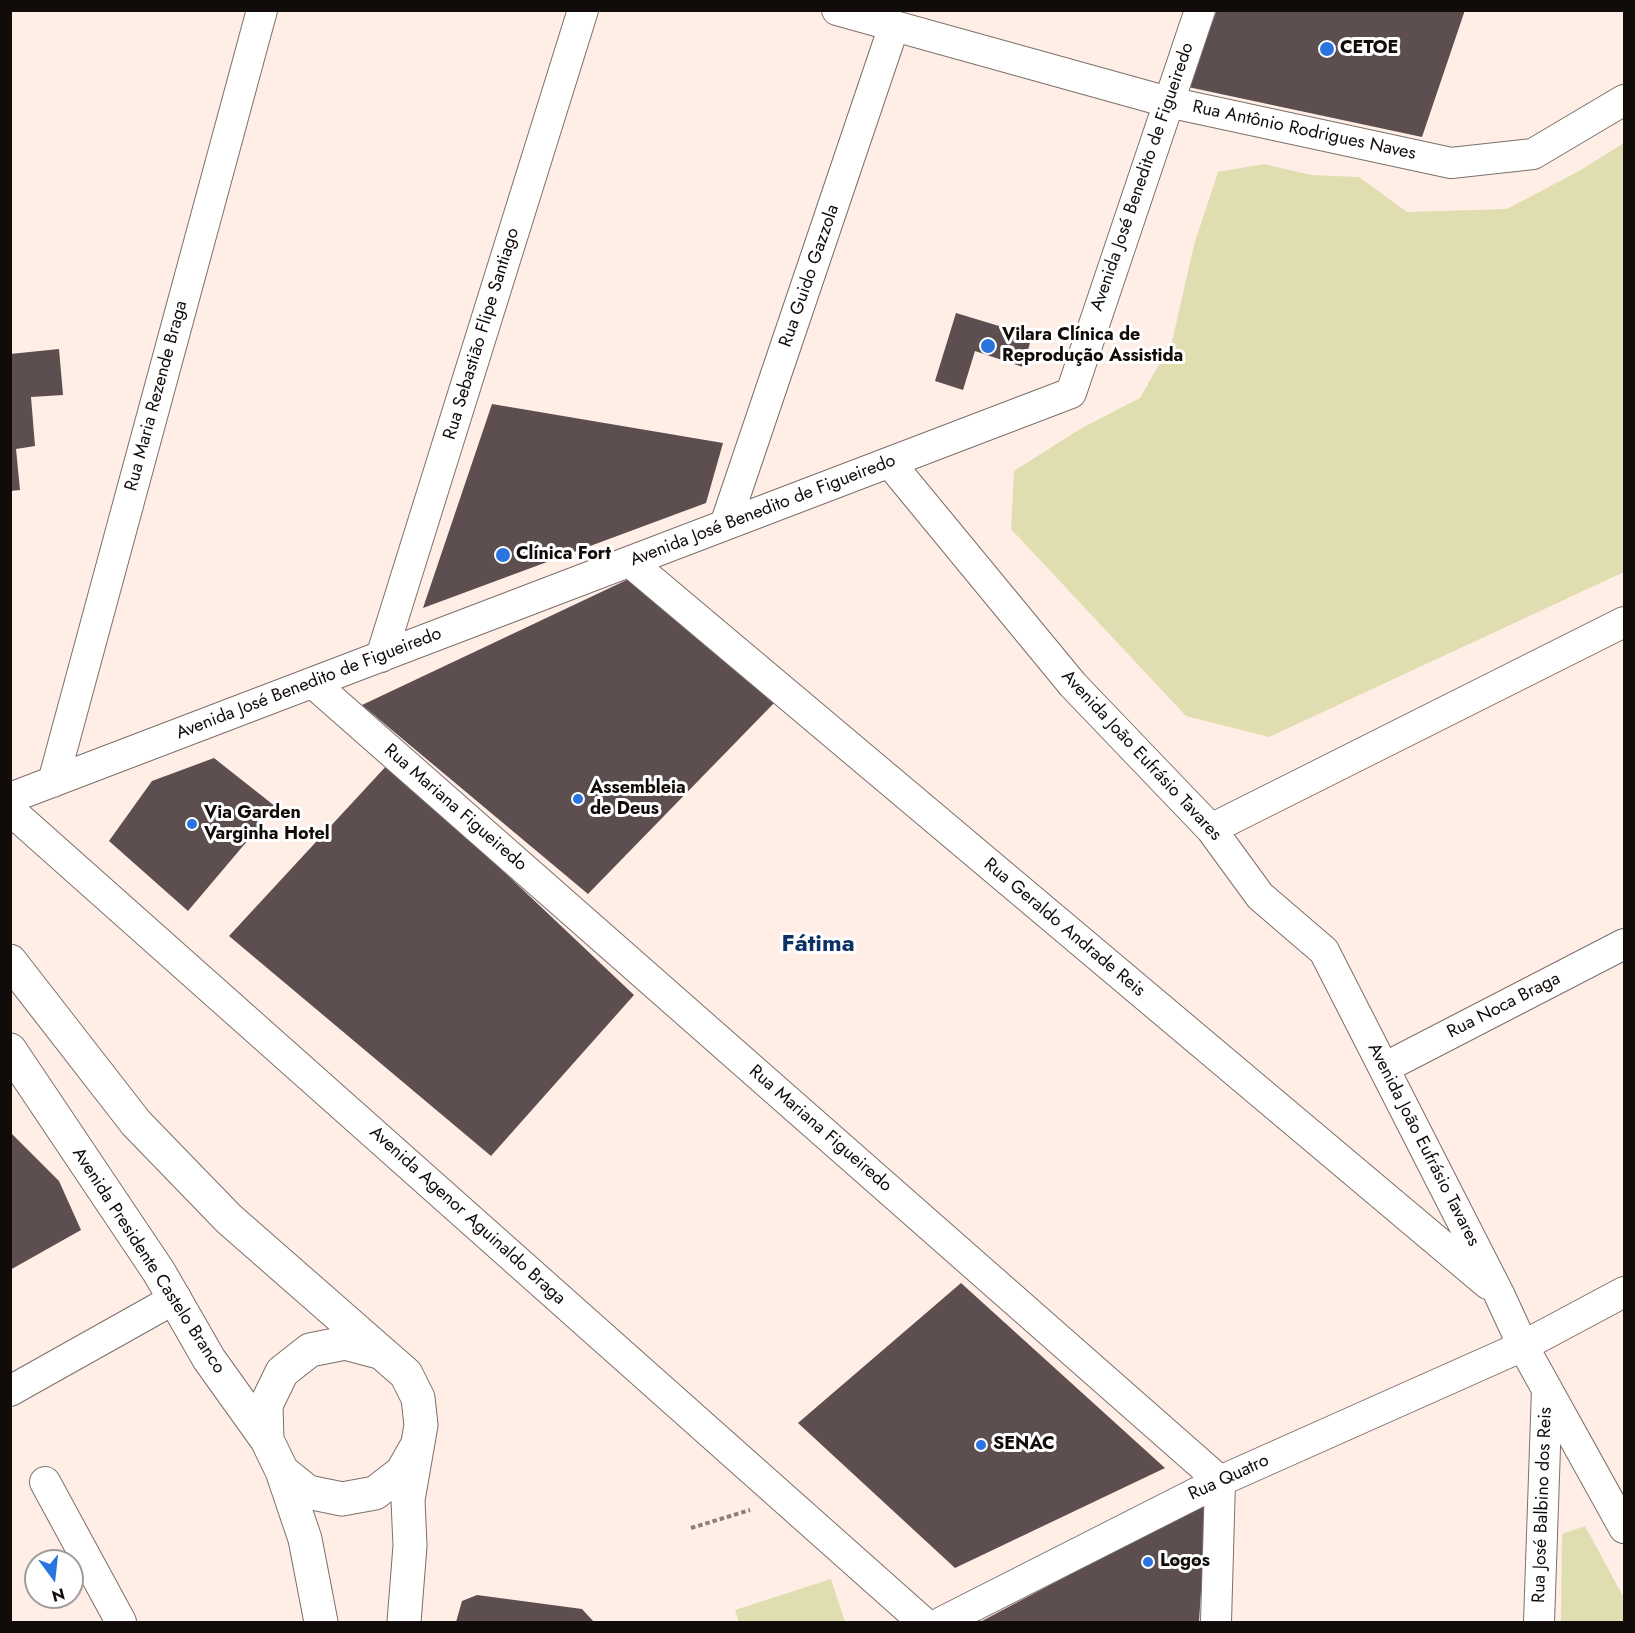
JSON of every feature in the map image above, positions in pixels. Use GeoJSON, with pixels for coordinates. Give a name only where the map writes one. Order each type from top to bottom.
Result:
{"type":"FeatureCollection","features":[{"type":"Feature","properties":{"kind":"main road","name":"Avenida Presidente Castelo Branco"},"geometry":{"type":"LineString","coordinates":[[10,961],[136,1123],[229,1219],[406,1374],[418,1398],[422,1425],[408,1500],[410,1546],[404,1623]]}},
{"type":"Feature","properties":{"kind":"main road","name":"Avenida Presidente Castelo Branco"},"geometry":{"type":"LineString","coordinates":[[10,1050],[176,1298],[209,1359],[267,1440],[282,1471],[305,1539],[321,1623]]}},
{"type":"Feature","properties":{"kind":"main road","name":"Avenida Presidente Castelo Branco"},"geometry":{"type":"LineString","coordinates":[[267,1440],[266,1405],[282,1372],[310,1350],[345,1343],[380,1352]]}},
{"type":"Feature","properties":{"kind":"main road","name":"Avenida Presidente Castelo Branco"},"geometry":{"type":"LineString","coordinates":[[282,1471],[308,1492],[342,1499],[375,1493],[402,1472],[418,1442]]}},
{"type":"Feature","properties":{"kind":"street","name":"Rua Maria Rezende Braga"},"geometry":{"type":"LineString","coordinates":[[53,782],[262,10]]}},
{"type":"Feature","properties":{"kind":"street","name":"Rua Sebastião Flipe Santiago"},"geometry":{"type":"LineString","coordinates":[[381,657],[583,10]]}},
{"type":"Feature","properties":{"kind":"street","name":"Rua Antônio Rodrigues Naves"},"geometry":{"type":"LineString","coordinates":[[837,10],[1168,102],[1450,163],[1533,154],[1624,100]]}},
{"type":"Feature","properties":{"kind":"street","name":"Avenida José Benedito de Figueiredo"},"geometry":{"type":"LineString","coordinates":[[10,798],[1071,393],[1200,10]]}},
{"type":"Feature","properties":{"kind":"street","name":"Rua Guido Gazzola"},"geometry":{"type":"LineString","coordinates":[[725,525],[894,26]]}},
{"type":"Feature","properties":{"kind":"street","name":"Avenida João Eufrásio Tavares"},"geometry":{"type":"LineString","coordinates":[[890,463],[1072,685],[1211,829],[1260,896],[1324,951],[1499,1294],[1523,1346],[1624,1528]]}},
{"type":"Feature","properties":{"kind":"street","name":"Rua Geraldo Andrade Reis"},"geometry":{"type":"LineString","coordinates":[[630,562],[1499,1294]]}},
{"type":"Feature","properties":{"kind":"street"},"geometry":{"type":"LineString","coordinates":[[1211,829],[1624,622]]}},
{"type":"Feature","properties":{"kind":"street","name":"Rua Mariana Figueiredo"},"geometry":{"type":"LineString","coordinates":[[313,683],[1220,1481]]}},
{"type":"Feature","properties":{"kind":"street","name":"Avenida Agenor Aguinaldo Braga"},"geometry":{"type":"LineString","coordinates":[[10,810],[923,1623]]}},
{"type":"Feature","properties":{"kind":"street","name":"Rua Noca Braga"},"geometry":{"type":"LineString","coordinates":[[1384,1068],[1624,944]]}},
{"type":"Feature","properties":{"kind":"street","name":"Rua Quatro"},"geometry":{"type":"LineString","coordinates":[[942,1623],[1220,1481],[1523,1346],[1624,1292]]}},
{"type":"Feature","properties":{"kind":"street"},"geometry":{"type":"LineString","coordinates":[[10,1391],[176,1298]]}},
{"type":"Feature","properties":{"kind":"street","name":"Rua José Balbino dos Reis"},"geometry":{"type":"LineString","coordinates":[[1539,1623],[1547,1388]]}},
{"type":"Feature","properties":{"kind":"street"},"geometry":{"type":"LineString","coordinates":[[1216,1623],[1220,1481]]}},
{"type":"Feature","properties":{"kind":"street"},"geometry":{"type":"LineString","coordinates":[[45,1482],[121,1623]]}},
{"type":"Feature","properties":{"kind":"path"},"geometry":{"type":"LineString","coordinates":[[691,1528],[785,1500]]}},
{"type":"Feature","properties":{"kind":"shaded area"},"geometry":{"type":"Polygon","coordinates":[[[1624,143],[1624,572],[1269,737],[1186,716],[1011,529],[1014,471],[1080,429],[1140,398],[1172,342],[1194,245],[1218,172],[1264,164],[1311,175],[1359,177],[1407,212],[1507,209],[1579,171],[1624,143]]]}},
{"type":"Feature","properties":{"kind":"shaded area"},"geometry":{"type":"Polygon","coordinates":[[[1585,1526],[1624,1598],[1624,1622],[1561,1622],[1562,1534],[1585,1526]]]}},
{"type":"Feature","properties":{"kind":"shaded area"},"geometry":{"type":"Polygon","coordinates":[[[831,1579],[845,1622],[739,1622],[735,1610],[831,1579]]]}},
{"type":"Feature","properties":{"kind":"building","name":"CETOE"},"geometry":{"type":"Polygon","coordinates":[[[1217,10],[1465,10],[1422,137],[1188,87],[1217,10]]]}},
{"type":"Feature","properties":{"kind":"building"},"geometry":{"type":"Polygon","coordinates":[[[956,313],[1032,336],[1023,367],[975,351],[963,390],[935,381],[956,313]]]}},
{"type":"Feature","properties":{"kind":"building"},"geometry":{"type":"Polygon","coordinates":[[[59,349],[63,395],[31,397],[35,446],[16,449],[20,490],[10,491],[10,354],[59,349]]]}},
{"type":"Feature","properties":{"kind":"building","name":"Clínica Fort"},"geometry":{"type":"Polygon","coordinates":[[[492,404],[723,443],[706,503],[423,608],[492,404]]]}},
{"type":"Feature","properties":{"kind":"building","name":"Assembleia de Deus"},"geometry":{"type":"Polygon","coordinates":[[[633,577],[776,701],[588,894],[362,705],[633,577]]]}},
{"type":"Feature","properties":{"kind":"building","name":"Via Garden Varginha Hotel"},"geometry":{"type":"Polygon","coordinates":[[[214,758],[276,807],[188,911],[109,841],[152,781],[214,758]]]}},
{"type":"Feature","properties":{"kind":"building"},"geometry":{"type":"Polygon","coordinates":[[[389,763],[634,995],[491,1156],[229,936],[389,763]]]}},
{"type":"Feature","properties":{"kind":"building"},"geometry":{"type":"Polygon","coordinates":[[[10,1132],[59,1181],[81,1230],[10,1270],[10,1132]]]}},
{"type":"Feature","properties":{"kind":"building","name":"SENAC"},"geometry":{"type":"Polygon","coordinates":[[[961,1283],[1165,1468],[955,1568],[798,1423],[961,1283]]]}},
{"type":"Feature","properties":{"kind":"building","name":"Logos"},"geometry":{"type":"Polygon","coordinates":[[[1207,1502],[1199,1622],[980,1622],[1207,1502]]]}},
{"type":"Feature","properties":{"kind":"building"},"geometry":{"type":"Polygon","coordinates":[[[477,1595],[582,1609],[594,1622],[456,1622],[462,1601],[477,1595]]]}},
{"type":"Feature","properties":{"kind":"place","name":"CETOE"},"geometry":{"type":"Point","coordinates":[1327,49]}},
{"type":"Feature","properties":{"kind":"place","name":"Vilara Clínica de Reprodução Assistida"},"geometry":{"type":"Point","coordinates":[988,346]}},
{"type":"Feature","properties":{"kind":"place","name":"Clínica Fort"},"geometry":{"type":"Point","coordinates":[503,555]}},
{"type":"Feature","properties":{"kind":"place","name":"Assembleia de Deus"},"geometry":{"type":"Point","coordinates":[578,799]}},
{"type":"Feature","properties":{"kind":"place","name":"Via Garden Varginha Hotel"},"geometry":{"type":"Point","coordinates":[192,824]}},
{"type":"Feature","properties":{"kind":"place","name":"SENAC"},"geometry":{"type":"Point","coordinates":[981,1445]}},
{"type":"Feature","properties":{"kind":"place","name":"Logos"},"geometry":{"type":"Point","coordinates":[1148,1562]}},
{"type":"Feature","properties":{"kind":"district","name":"Fátima"},"geometry":{"type":"Point","coordinates":[818,945]}}]}
